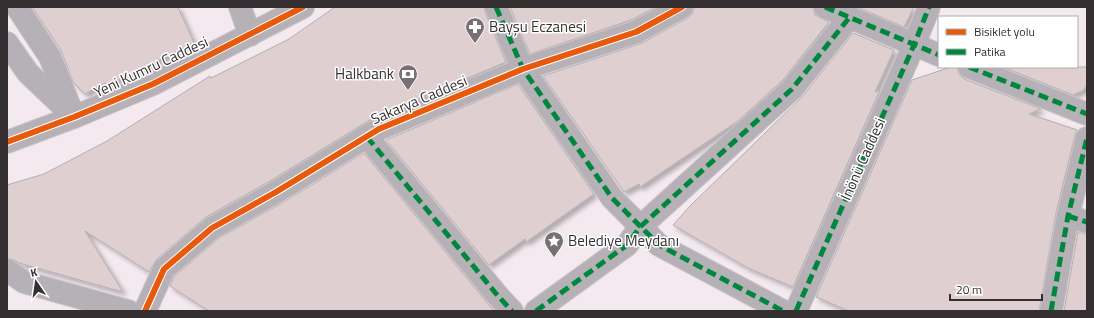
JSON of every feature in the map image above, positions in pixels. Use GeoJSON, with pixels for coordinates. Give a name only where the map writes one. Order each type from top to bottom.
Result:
{"type":"FeatureCollection","features":[{"type":"Feature","properties":{"kind":"street"},"geometry":{"type":"LineString","coordinates":[[17,7],[50,57],[74,117]]}},
{"type":"Feature","properties":{"kind":"street"},"geometry":{"type":"LineString","coordinates":[[240,7],[250,35]]}},
{"type":"Feature","properties":{"kind":"street","name":"Yeni Kumru Caddesi"},"geometry":{"type":"LineString","coordinates":[[7,142],[74,117],[153,84],[303,7]]}},
{"type":"Feature","properties":{"kind":"street"},"geometry":{"type":"LineString","coordinates":[[496,7],[523,69],[612,198],[659,245],[783,311]]}},
{"type":"Feature","properties":{"kind":"street","name":"Sakarya Caddesi"},"geometry":{"type":"LineString","coordinates":[[145,311],[164,269],[212,228],[276,192],[367,136],[523,69],[636,32],[682,7]]}},
{"type":"Feature","properties":{"kind":"street"},"geometry":{"type":"LineString","coordinates":[[825,7],[914,46],[938,55]]}},
{"type":"Feature","properties":{"kind":"street","name":"İnönü Caddesi"},"geometry":{"type":"LineString","coordinates":[[796,311],[914,46],[929,7]]}},
{"type":"Feature","properties":{"kind":"street"},"geometry":{"type":"LineString","coordinates":[[536,311],[627,245],[640,227],[792,89],[849,18]]}},
{"type":"Feature","properties":{"kind":"street"},"geometry":{"type":"LineString","coordinates":[[7,43],[28,73],[74,117]]}},
{"type":"Feature","properties":{"kind":"street"},"geometry":{"type":"LineString","coordinates":[[972,68],[1087,114]]}},
{"type":"Feature","properties":{"kind":"street"},"geometry":{"type":"LineString","coordinates":[[367,136],[498,296],[512,311]]}},
{"type":"Feature","properties":{"kind":"street"},"geometry":{"type":"LineString","coordinates":[[1051,311],[1077,219],[1087,138]]}},
{"type":"Feature","properties":{"kind":"street"},"geometry":{"type":"LineString","coordinates":[[7,270],[24,282],[128,311]]}},
{"type":"Feature","properties":{"kind":"building"},"geometry":{"type":"Polygon","coordinates":[[[32,7],[178,7],[194,43],[106,86],[105,83],[85,94],[73,82],[61,50],[32,7]]]}},
{"type":"Feature","properties":{"kind":"building"},"geometry":{"type":"Polygon","coordinates":[[[335,7],[484,7],[506,62],[373,118],[270,181],[206,217],[156,260],[149,272],[85,231],[123,292],[19,263],[7,258],[7,185],[44,174],[107,141],[210,76],[211,78],[289,39],[335,7]]]}},
{"type":"Feature","properties":{"kind":"building"},"geometry":{"type":"Polygon","coordinates":[[[510,7],[656,7],[631,20],[530,54],[510,7]]]}},
{"type":"Feature","properties":{"kind":"building"},"geometry":{"type":"Polygon","coordinates":[[[694,7],[813,7],[815,15],[829,22],[783,80],[738,121],[640,187],[639,184],[624,192],[543,76],[642,43],[688,18],[693,13],[694,7]]]}},
{"type":"Feature","properties":{"kind":"building"},"geometry":{"type":"Polygon","coordinates":[[[857,7],[914,7],[904,27],[857,7]]]}},
{"type":"Feature","properties":{"kind":"building"},"geometry":{"type":"Polygon","coordinates":[[[853,33],[894,50],[875,92],[880,90],[793,287],[748,268],[673,225],[690,206],[802,97],[853,33]]]}},
{"type":"Feature","properties":{"kind":"building"},"geometry":{"type":"Polygon","coordinates":[[[1087,67],[1087,84],[1084,90],[1073,95],[1006,68],[1087,67]]]}},
{"type":"Feature","properties":{"kind":"building"},"geometry":{"type":"Polygon","coordinates":[[[948,68],[957,68],[959,74],[964,79],[1041,109],[1029,114],[1077,130],[1056,213],[1039,311],[849,311],[816,297],[912,80],[948,68]]]}},
{"type":"Feature","properties":{"kind":"building"},"geometry":{"type":"Polygon","coordinates":[[[518,84],[594,194],[526,242],[525,239],[489,265],[386,140],[518,84]]]}},
{"type":"Feature","properties":{"kind":"building"},"geometry":{"type":"Polygon","coordinates":[[[364,153],[494,311],[209,311],[170,286],[174,277],[219,238],[282,203],[364,153]]]}},
{"type":"Feature","properties":{"kind":"building"},"geometry":{"type":"Polygon","coordinates":[[[1078,232],[1087,234],[1087,311],[1064,311],[1078,232]]]}},
{"type":"Feature","properties":{"kind":"marked path"},"geometry":{"type":"LineString","coordinates":[[496,7],[523,69],[612,198],[659,245],[783,311]]}},
{"type":"Feature","properties":{"kind":"marked path"},"geometry":{"type":"LineString","coordinates":[[825,7],[938,55]]}},
{"type":"Feature","properties":{"kind":"marked path"},"geometry":{"type":"LineString","coordinates":[[796,311],[914,45],[929,7]]}},
{"type":"Feature","properties":{"kind":"marked path"},"geometry":{"type":"LineString","coordinates":[[536,311],[627,245],[640,227],[792,89],[849,18]]}},
{"type":"Feature","properties":{"kind":"marked path"},"geometry":{"type":"LineString","coordinates":[[972,68],[1087,114]]}},
{"type":"Feature","properties":{"kind":"marked path"},"geometry":{"type":"LineString","coordinates":[[367,137],[512,311]]}},
{"type":"Feature","properties":{"kind":"marked path"},"geometry":{"type":"LineString","coordinates":[[1051,311],[1068,216],[1087,138]]}},
{"type":"Feature","properties":{"kind":"marked path"},"geometry":{"type":"LineString","coordinates":[[1068,216],[1087,222]]}},
{"type":"Feature","properties":{"kind":"cycle path"},"geometry":{"type":"LineString","coordinates":[[7,142],[74,117],[153,84],[303,7]]}},
{"type":"Feature","properties":{"kind":"cycle path"},"geometry":{"type":"LineString","coordinates":[[145,311],[164,269],[212,228],[276,192],[379,129],[523,69],[636,32],[682,7]]}},
{"type":"Feature","properties":{"kind":"place","name":"Bayşu Eczanesi"},"geometry":{"type":"Point","coordinates":[475,44]}},
{"type":"Feature","properties":{"kind":"place","name":"Halkbank"},"geometry":{"type":"Point","coordinates":[408,91]}},
{"type":"Feature","properties":{"kind":"place","name":"Belediye Meydanı"},"geometry":{"type":"Point","coordinates":[554,258]}}]}
